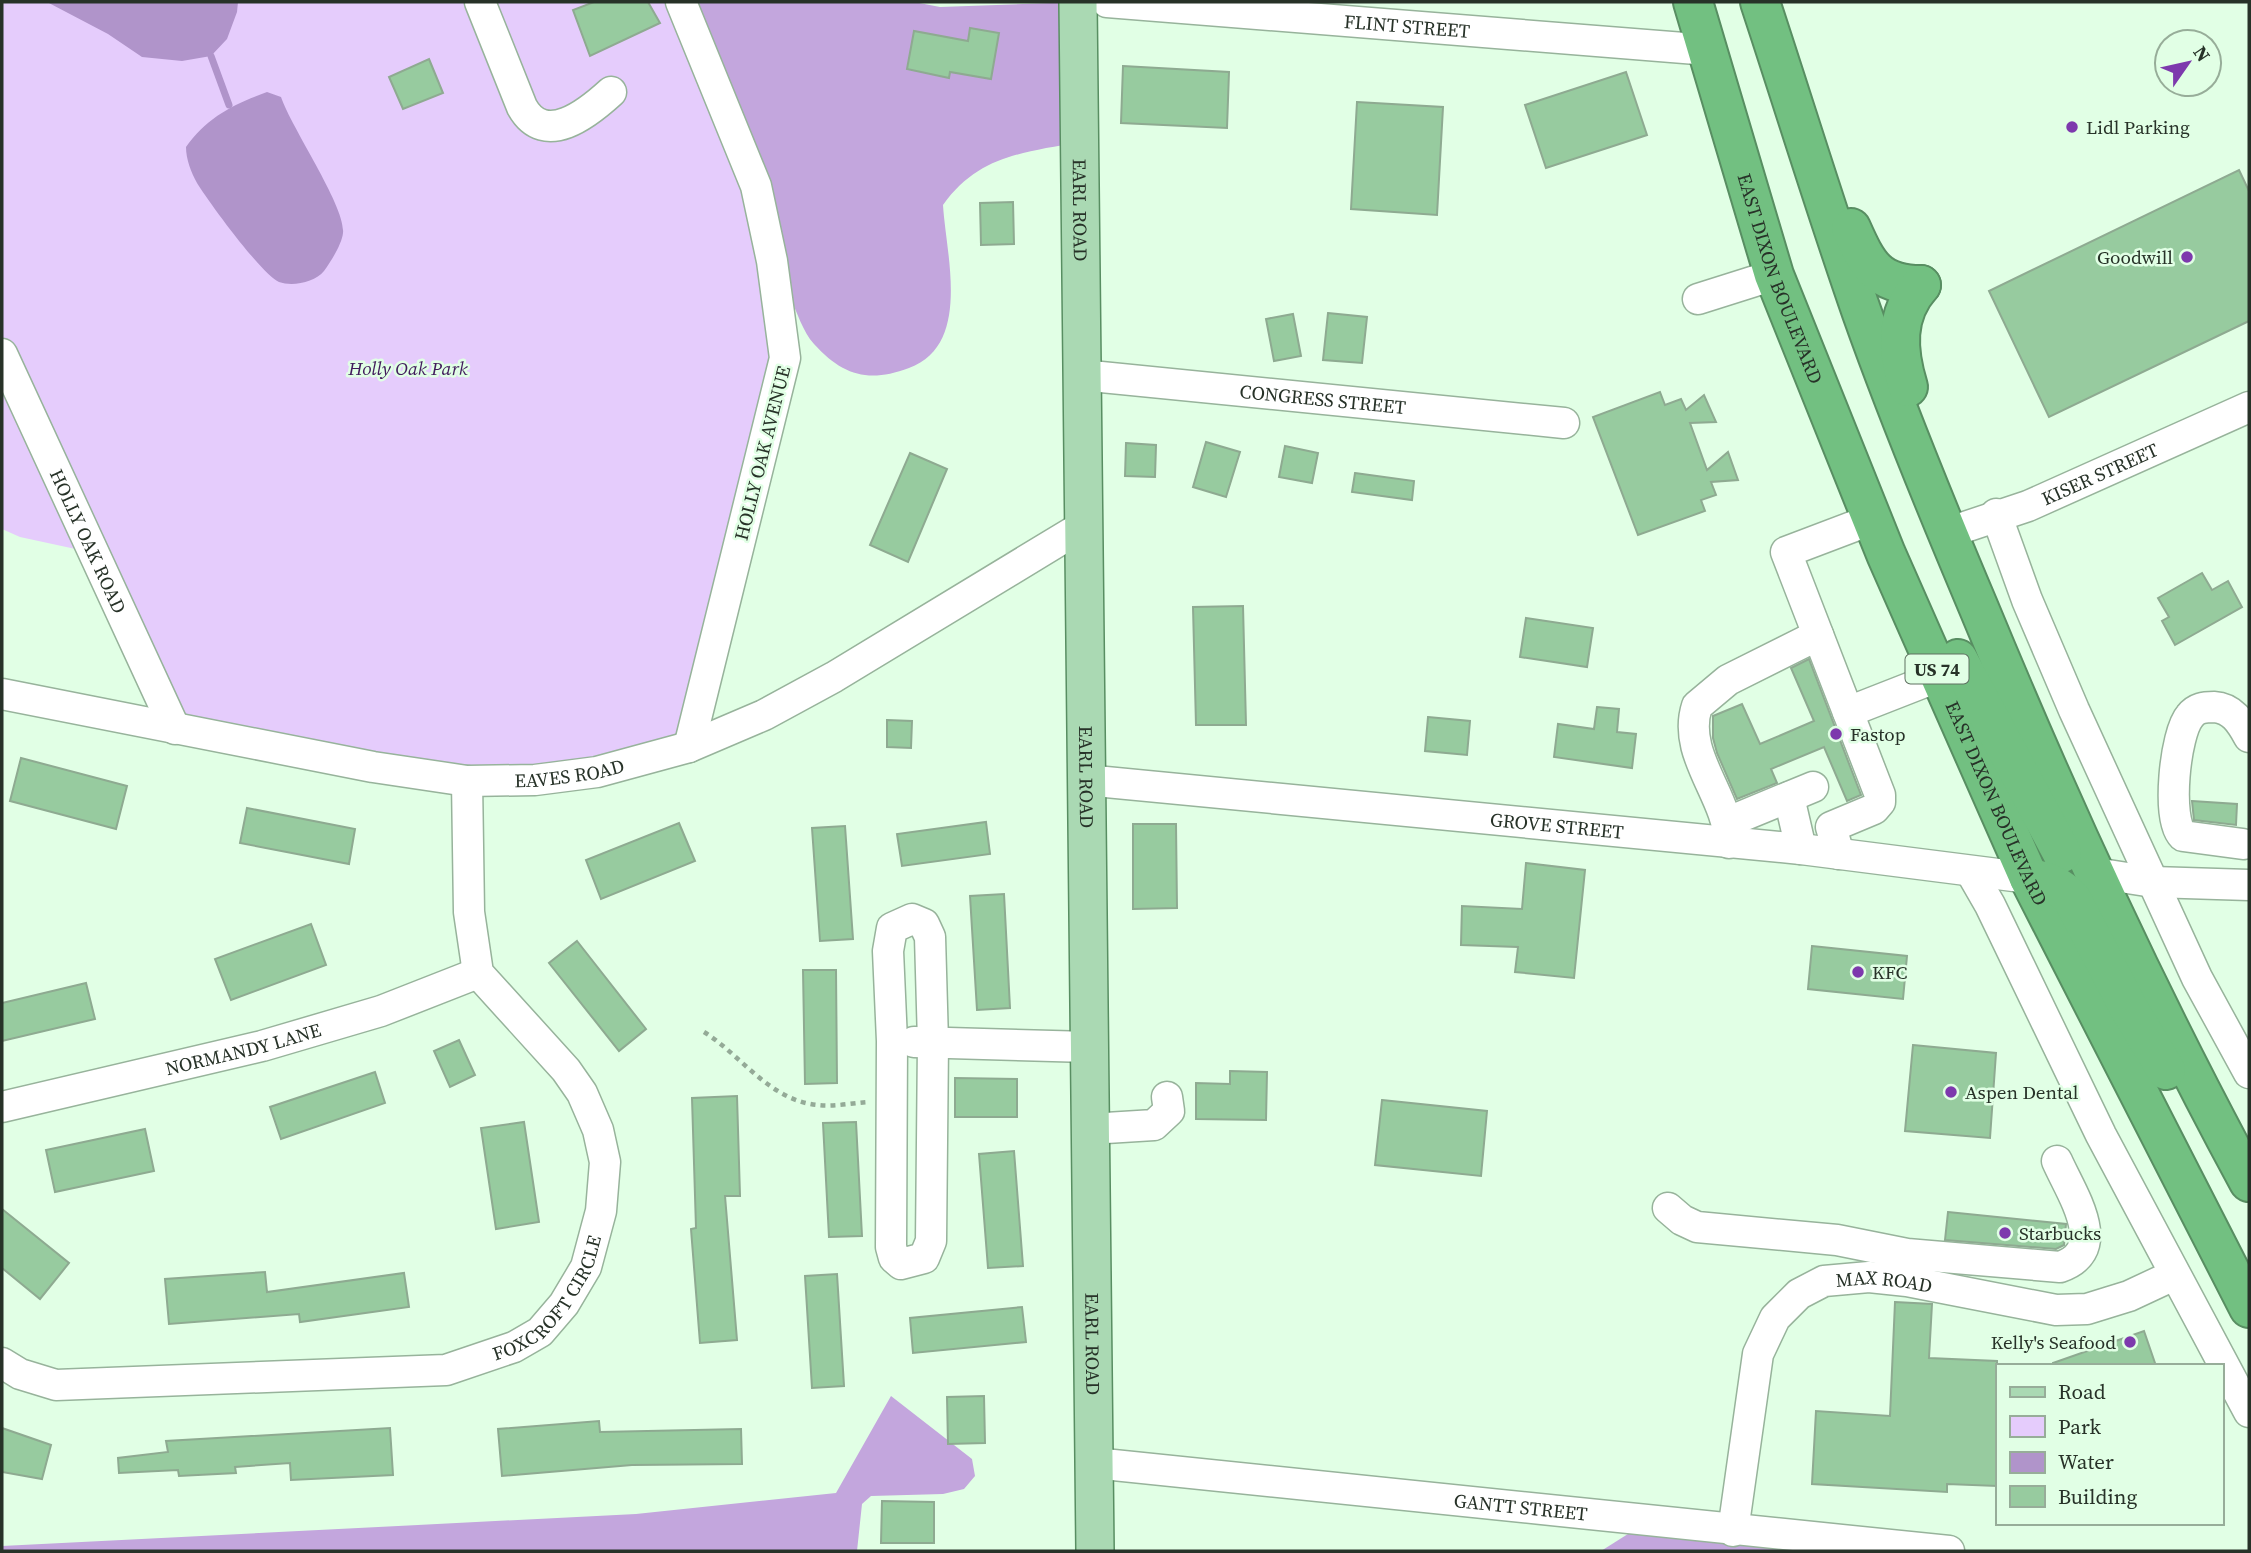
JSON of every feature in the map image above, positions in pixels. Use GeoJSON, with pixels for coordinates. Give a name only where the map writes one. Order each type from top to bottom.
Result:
{"type":"FeatureCollection","features":[{"type":"Feature","properties":{"kind":"highway","name":"EAST DIXON BOULEVARD"},"geometry":{"type":"LineString","coordinates":[[1693,2],[1774,275],[1880,536],[2029,878],[2249,1308]]}},
{"type":"Feature","properties":{"kind":"highway","name":"US 74"},"geometry":{"type":"LineString","coordinates":[[1759,2],[1863,314],[1931,495],[2022,713],[2095,873],[2216,1121],[2249,1182]]}},
{"type":"Feature","properties":{"kind":"highway"},"geometry":{"type":"LineString","coordinates":[[1785,77],[1866,258],[1892,283],[1921,285],[1907,302],[1902,315],[1900,350],[1903,372],[1938,480],[1931,495]]}},
{"type":"Feature","properties":{"kind":"highway"},"geometry":{"type":"LineString","coordinates":[[1880,536],[1935,615],[2055,842],[2071,862],[2095,873]]}},
{"type":"Feature","properties":{"kind":"highway"},"geometry":{"type":"LineString","coordinates":[[2029,878],[2050,882],[2062,888],[2072,899],[2128,1007],[2185,1100],[2216,1121]]}},
{"type":"Feature","properties":{"kind":"main road","name":"EARL ROAD"},"geometry":{"type":"LineString","coordinates":[[1078,2],[1095,1551]]}},
{"type":"Feature","properties":{"kind":"street"},"geometry":{"type":"LineString","coordinates":[[480,2],[522,107],[533,121],[551,125],[575,121],[611,92]]}},
{"type":"Feature","properties":{"kind":"street","name":"HOLLY OAK AVENUE"},"geometry":{"type":"LineString","coordinates":[[681,2],[756,186],[772,261],[785,358],[689,747]]}},
{"type":"Feature","properties":{"kind":"street","name":"FLINT STREET"},"geometry":{"type":"LineString","coordinates":[[1107,2],[1709,50]]}},
{"type":"Feature","properties":{"kind":"street"},"geometry":{"type":"LineString","coordinates":[[1698,299],[1774,275]]}},
{"type":"Feature","properties":{"kind":"street","name":"HOLLY OAK ROAD"},"geometry":{"type":"LineString","coordinates":[[2,354],[175,729]]}},
{"type":"Feature","properties":{"kind":"street","name":"CONGRESS STREET"},"geometry":{"type":"LineString","coordinates":[[1081,375],[1564,423]]}},
{"type":"Feature","properties":{"kind":"street","name":"KISER STREET"},"geometry":{"type":"LineString","coordinates":[[1947,533],[1996,514],[2028,506],[2249,407]]}},
{"type":"Feature","properties":{"kind":"street"},"geometry":{"type":"LineString","coordinates":[[1996,514],[2063,685],[2197,978],[2249,1073]]}},
{"type":"Feature","properties":{"kind":"street","name":"EAVES ROAD"},"geometry":{"type":"LineString","coordinates":[[2,694],[373,767],[467,781],[535,780],[597,772],[689,747],[764,715],[834,677],[1083,526]]}},
{"type":"Feature","properties":{"kind":"street"},"geometry":{"type":"LineString","coordinates":[[1839,854],[1831,827],[1874,809],[1880,802],[1786,552],[1880,536]]}},
{"type":"Feature","properties":{"kind":"street"},"geometry":{"type":"LineString","coordinates":[[1801,849],[1801,792],[1729,832],[1704,771],[1694,734],[1697,706],[1728,680],[1818,635]]}},
{"type":"Feature","properties":{"kind":"street"},"geometry":{"type":"LineString","coordinates":[[1848,712],[1940,676]]}},
{"type":"Feature","properties":{"kind":"street"},"geometry":{"type":"LineString","coordinates":[[2243,844],[2183,836],[2174,822],[2173,808],[2180,734],[2190,716],[2206,707],[2222,708],[2242,723],[2249,737]]}},
{"type":"Feature","properties":{"kind":"street","name":"GROVE STREET"},"geometry":{"type":"LineString","coordinates":[[1086,780],[1729,832],[1801,849],[2029,878]]}},
{"type":"Feature","properties":{"kind":"street"},"geometry":{"type":"LineString","coordinates":[[467,781],[469,912],[478,973]]}},
{"type":"Feature","properties":{"kind":"street"},"geometry":{"type":"LineString","coordinates":[[1971,872],[2174,1275],[2223,1364]]}},
{"type":"Feature","properties":{"kind":"street"},"geometry":{"type":"LineString","coordinates":[[2095,873],[2153,882],[2249,885]]}},
{"type":"Feature","properties":{"kind":"street"},"geometry":{"type":"LineString","coordinates":[[912,919],[924,924],[930,937],[933,1042],[930,1247],[924,1258],[909,1264],[898,1262],[891,1247],[892,1041],[890,934],[897,923],[912,919]]}},
{"type":"Feature","properties":{"kind":"street","name":"NORMANDY LANE"},"geometry":{"type":"LineString","coordinates":[[2,1107],[262,1046],[381,1010],[478,973]]}},
{"type":"Feature","properties":{"kind":"street","name":"FOXCROFT CIRCLE"},"geometry":{"type":"LineString","coordinates":[[2,1363],[20,1374],[57,1385],[446,1370],[514,1347],[540,1332],[564,1304],[586,1267],[601,1211],[605,1162],[598,1130],[574,1081],[478,973]]}},
{"type":"Feature","properties":{"kind":"street"},"geometry":{"type":"LineString","coordinates":[[892,1041],[1089,1047]]}},
{"type":"Feature","properties":{"kind":"street"},"geometry":{"type":"LineString","coordinates":[[1090,1129],[1154,1125],[1169,1111],[1167,1097]]}},
{"type":"Feature","properties":{"kind":"street"},"geometry":{"type":"LineString","coordinates":[[1668,1208],[1682,1220],[1697,1227],[1837,1240],[1907,1254],[2060,1267],[2070,1264],[2084,1250],[2087,1238],[2085,1224],[2057,1161]]}},
{"type":"Feature","properties":{"kind":"street","name":"MAX ROAD"},"geometry":{"type":"LineString","coordinates":[[1733,1531],[1758,1354],[1775,1318],[1799,1294],[1824,1281],[1869,1277],[2066,1310],[2087,1309],[2129,1296],[2174,1275]]}},
{"type":"Feature","properties":{"kind":"street"},"geometry":{"type":"LineString","coordinates":[[2223,1365],[2249,1412]]}},
{"type":"Feature","properties":{"kind":"street","name":"GANTT STREET"},"geometry":{"type":"LineString","coordinates":[[1094,1463],[1733,1531],[1949,1551]]}},
{"type":"Feature","properties":{"kind":"path"},"geometry":{"type":"LineString","coordinates":[[704,1032],[724,1044],[763,1083],[808,1104],[891,1100]]}},
{"type":"Feature","properties":{"kind":"green space","name":"Holly Oak Park"},"geometry":{"type":"Polygon","coordinates":[[[2,2],[681,2],[740,141],[783,326],[689,747],[535,780],[175,729],[94,553],[20,537],[2,529],[2,2]]]}},
{"type":"Feature","properties":{"kind":"shaded area"},"geometry":{"type":"Polygon","coordinates":[[[681,2],[914,2],[940,7],[1078,2],[1079,142],[1021,154],[987,166],[957,188],[943,205],[951,297],[948,320],[941,340],[929,356],[895,373],[857,374],[835,363],[810,339],[758,225],[681,2]]]}},
{"type":"Feature","properties":{"kind":"shaded area"},"geometry":{"type":"Polygon","coordinates":[[[891,1396],[972,1459],[975,1476],[964,1489],[943,1494],[871,1496],[862,1504],[857,1551],[2,1551],[2,1546],[636,1514],[836,1493],[891,1396]]]}},
{"type":"Feature","properties":{"kind":"shaded area"},"geometry":{"type":"Polygon","coordinates":[[[1647,1522],[1837,1551],[1601,1551],[1647,1522]]]}},
{"type":"Feature","properties":{"kind":"water"},"geometry":{"type":"Polygon","coordinates":[[[47,2],[238,2],[227,39],[211,56],[182,61],[142,57],[108,34],[47,2]]]}},
{"type":"Feature","properties":{"kind":"water"},"geometry":{"type":"Polygon","coordinates":[[[267,92],[281,97],[328,187],[342,221],[342,237],[326,268],[315,278],[297,284],[279,282],[248,252],[197,183],[187,156],[186,147],[203,127],[232,107],[267,92]]]}},
{"type":"Feature","properties":{"kind":"building"},"geometry":{"type":"Polygon","coordinates":[[[594,2],[648,2],[660,23],[590,56],[573,10],[594,2]]]}},
{"type":"Feature","properties":{"kind":"building"},"geometry":{"type":"Polygon","coordinates":[[[970,28],[999,33],[991,79],[950,72],[949,78],[907,69],[914,31],[968,41],[970,28]]]}},
{"type":"Feature","properties":{"kind":"building"},"geometry":{"type":"Polygon","coordinates":[[[429,59],[443,93],[403,109],[389,77],[429,59]]]}},
{"type":"Feature","properties":{"kind":"building"},"geometry":{"type":"Polygon","coordinates":[[[1123,66],[1229,72],[1227,128],[1121,123],[1123,66]]]}},
{"type":"Feature","properties":{"kind":"building"},"geometry":{"type":"Polygon","coordinates":[[[1626,72],[1647,135],[1546,168],[1525,105],[1626,72]]]}},
{"type":"Feature","properties":{"kind":"building"},"geometry":{"type":"Polygon","coordinates":[[[1357,102],[1443,107],[1437,215],[1351,209],[1357,102]]]}},
{"type":"Feature","properties":{"kind":"building","name":"Goodwill"},"geometry":{"type":"Polygon","coordinates":[[[2239,170],[2249,191],[2249,321],[2049,417],[1989,291],[2239,170]]]}},
{"type":"Feature","properties":{"kind":"building"},"geometry":{"type":"Polygon","coordinates":[[[1013,202],[1014,244],[981,245],[980,203],[1013,202]]]}},
{"type":"Feature","properties":{"kind":"building"},"geometry":{"type":"Polygon","coordinates":[[[1328,313],[1367,317],[1362,363],[1323,360],[1328,313]]]}},
{"type":"Feature","properties":{"kind":"building"},"geometry":{"type":"Polygon","coordinates":[[[1293,314],[1301,356],[1274,361],[1266,319],[1293,314]]]}},
{"type":"Feature","properties":{"kind":"building"},"geometry":{"type":"Polygon","coordinates":[[[1660,392],[1665,405],[1681,399],[1686,410],[1704,395],[1716,422],[1690,423],[1707,470],[1728,452],[1738,480],[1711,482],[1716,495],[1701,500],[1705,511],[1638,535],[1593,417],[1660,392]]]}},
{"type":"Feature","properties":{"kind":"building"},"geometry":{"type":"Polygon","coordinates":[[[1206,442],[1240,452],[1226,497],[1193,487],[1206,442]]]}},
{"type":"Feature","properties":{"kind":"building"},"geometry":{"type":"Polygon","coordinates":[[[1126,443],[1156,445],[1155,477],[1125,476],[1126,443]]]}},
{"type":"Feature","properties":{"kind":"building"},"geometry":{"type":"Polygon","coordinates":[[[1285,446],[1318,453],[1312,483],[1279,477],[1285,446]]]}},
{"type":"Feature","properties":{"kind":"building"},"geometry":{"type":"Polygon","coordinates":[[[910,453],[947,469],[908,562],[870,545],[910,453]]]}},
{"type":"Feature","properties":{"kind":"building"},"geometry":{"type":"Polygon","coordinates":[[[1355,473],[1414,481],[1412,500],[1352,492],[1355,473]]]}},
{"type":"Feature","properties":{"kind":"building"},"geometry":{"type":"Polygon","coordinates":[[[2202,573],[2212,590],[2228,581],[2242,607],[2175,645],[2162,621],[2169,617],[2158,598],[2202,573]]]}},
{"type":"Feature","properties":{"kind":"building"},"geometry":{"type":"Polygon","coordinates":[[[1243,606],[1246,725],[1196,725],[1193,607],[1243,606]]]}},
{"type":"Feature","properties":{"kind":"building"},"geometry":{"type":"Polygon","coordinates":[[[1526,618],[1593,628],[1587,667],[1520,657],[1526,618]]]}},
{"type":"Feature","properties":{"kind":"building"},"geometry":{"type":"Polygon","coordinates":[[[1809,659],[1861,795],[1847,801],[1824,747],[1771,769],[1777,783],[1737,799],[1717,753],[1713,738],[1713,716],[1742,704],[1760,744],[1814,721],[1791,668],[1809,659]]]}},
{"type":"Feature","properties":{"kind":"building"},"geometry":{"type":"Polygon","coordinates":[[[1597,707],[1619,709],[1617,732],[1636,734],[1632,768],[1554,757],[1558,724],[1594,729],[1597,707]]]}},
{"type":"Feature","properties":{"kind":"building"},"geometry":{"type":"Polygon","coordinates":[[[1428,717],[1470,721],[1467,755],[1425,751],[1428,717]]]}},
{"type":"Feature","properties":{"kind":"building"},"geometry":{"type":"Polygon","coordinates":[[[887,720],[912,721],[911,748],[887,747],[887,720]]]}},
{"type":"Feature","properties":{"kind":"building"},"geometry":{"type":"Polygon","coordinates":[[[21,758],[127,786],[116,829],[10,801],[21,758]]]}},
{"type":"Feature","properties":{"kind":"building"},"geometry":{"type":"Polygon","coordinates":[[[2192,801],[2237,804],[2236,825],[2194,820],[2192,801]]]}},
{"type":"Feature","properties":{"kind":"building"},"geometry":{"type":"Polygon","coordinates":[[[247,808],[355,829],[349,864],[240,843],[247,808]]]}},
{"type":"Feature","properties":{"kind":"building"},"geometry":{"type":"Polygon","coordinates":[[[986,822],[990,854],[902,866],[897,834],[986,822]]]}},
{"type":"Feature","properties":{"kind":"building"},"geometry":{"type":"Polygon","coordinates":[[[679,823],[695,861],[601,899],[586,860],[679,823]]]}},
{"type":"Feature","properties":{"kind":"building"},"geometry":{"type":"Polygon","coordinates":[[[1133,824],[1176,824],[1177,908],[1133,909],[1133,824]]]}},
{"type":"Feature","properties":{"kind":"building"},"geometry":{"type":"Polygon","coordinates":[[[845,826],[853,939],[820,941],[812,828],[845,826]]]}},
{"type":"Feature","properties":{"kind":"building"},"geometry":{"type":"Polygon","coordinates":[[[1526,863],[1585,870],[1574,978],[1515,972],[1518,947],[1461,945],[1462,906],[1522,909],[1526,863]]]}},
{"type":"Feature","properties":{"kind":"building"},"geometry":{"type":"Polygon","coordinates":[[[1004,894],[1010,1008],[977,1010],[970,896],[1004,894]]]}},
{"type":"Feature","properties":{"kind":"building"},"geometry":{"type":"Polygon","coordinates":[[[311,924],[326,965],[231,1000],[215,959],[311,924]]]}},
{"type":"Feature","properties":{"kind":"building"},"geometry":{"type":"Polygon","coordinates":[[[577,941],[646,1029],[619,1051],[549,963],[577,941]]]}},
{"type":"Feature","properties":{"kind":"building","name":"KFC"},"geometry":{"type":"Polygon","coordinates":[[[1812,946],[1907,956],[1903,999],[1808,989],[1812,946]]]}},
{"type":"Feature","properties":{"kind":"building"},"geometry":{"type":"Polygon","coordinates":[[[803,970],[836,970],[837,1083],[805,1084],[803,970]]]}},
{"type":"Feature","properties":{"kind":"building"},"geometry":{"type":"Polygon","coordinates":[[[86,983],[95,1019],[2,1041],[2,1003],[86,983]]]}},
{"type":"Feature","properties":{"kind":"building"},"geometry":{"type":"Polygon","coordinates":[[[459,1040],[475,1075],[450,1087],[434,1051],[459,1040]]]}},
{"type":"Feature","properties":{"kind":"building","name":"Aspen Dental"},"geometry":{"type":"Polygon","coordinates":[[[1913,1045],[1996,1053],[1990,1138],[1905,1131],[1913,1045]]]}},
{"type":"Feature","properties":{"kind":"building"},"geometry":{"type":"Polygon","coordinates":[[[1230,1071],[1267,1072],[1266,1120],[1196,1119],[1196,1083],[1230,1084],[1230,1071]]]}},
{"type":"Feature","properties":{"kind":"building"},"geometry":{"type":"Polygon","coordinates":[[[375,1072],[385,1103],[281,1139],[270,1107],[375,1072]]]}},
{"type":"Feature","properties":{"kind":"building"},"geometry":{"type":"Polygon","coordinates":[[[955,1078],[1017,1079],[1017,1117],[955,1117],[955,1078]]]}},
{"type":"Feature","properties":{"kind":"building"},"geometry":{"type":"Polygon","coordinates":[[[737,1096],[740,1196],[725,1196],[737,1340],[700,1343],[691,1229],[696,1228],[692,1098],[737,1096]]]}},
{"type":"Feature","properties":{"kind":"building"},"geometry":{"type":"Polygon","coordinates":[[[1382,1100],[1487,1111],[1481,1176],[1375,1165],[1382,1100]]]}},
{"type":"Feature","properties":{"kind":"building"},"geometry":{"type":"Polygon","coordinates":[[[524,1122],[539,1222],[496,1229],[481,1128],[524,1122]]]}},
{"type":"Feature","properties":{"kind":"building"},"geometry":{"type":"Polygon","coordinates":[[[856,1122],[862,1236],[829,1237],[823,1123],[856,1122]]]}},
{"type":"Feature","properties":{"kind":"building"},"geometry":{"type":"Polygon","coordinates":[[[145,1129],[154,1171],[55,1192],[46,1150],[145,1129]]]}},
{"type":"Feature","properties":{"kind":"building"},"geometry":{"type":"Polygon","coordinates":[[[1014,1151],[1023,1266],[988,1268],[979,1154],[1014,1151]]]}},
{"type":"Feature","properties":{"kind":"building"},"geometry":{"type":"Polygon","coordinates":[[[2,1209],[69,1263],[40,1299],[2,1268],[2,1209]]]}},
{"type":"Feature","properties":{"kind":"building","name":"Starbucks"},"geometry":{"type":"Polygon","coordinates":[[[1948,1212],[2066,1224],[2064,1245],[2056,1249],[1945,1240],[1948,1212]]]}},
{"type":"Feature","properties":{"kind":"building"},"geometry":{"type":"Polygon","coordinates":[[[265,1272],[267,1292],[404,1273],[409,1307],[300,1322],[299,1314],[169,1324],[165,1279],[265,1272]]]}},
{"type":"Feature","properties":{"kind":"building"},"geometry":{"type":"Polygon","coordinates":[[[837,1274],[844,1386],[812,1388],[805,1276],[837,1274]]]}},
{"type":"Feature","properties":{"kind":"building"},"geometry":{"type":"Polygon","coordinates":[[[1895,1302],[1932,1304],[1929,1358],[1997,1361],[1996,1486],[1947,1484],[1947,1492],[1812,1484],[1816,1411],[1890,1416],[1895,1302]]]}},
{"type":"Feature","properties":{"kind":"building"},"geometry":{"type":"Polygon","coordinates":[[[1022,1307],[1026,1342],[913,1353],[910,1318],[1022,1307]]]}},
{"type":"Feature","properties":{"kind":"building","name":"Kelly's Seafood"},"geometry":{"type":"Polygon","coordinates":[[[2144,1331],[2155,1364],[2053,1364],[2144,1331]]]}},
{"type":"Feature","properties":{"kind":"building"},"geometry":{"type":"Polygon","coordinates":[[[984,1396],[985,1443],[948,1444],[947,1397],[984,1396]]]}},
{"type":"Feature","properties":{"kind":"building"},"geometry":{"type":"Polygon","coordinates":[[[599,1421],[600,1432],[741,1429],[742,1464],[632,1465],[502,1476],[498,1429],[599,1421]]]}},
{"type":"Feature","properties":{"kind":"building"},"geometry":{"type":"Polygon","coordinates":[[[2,1428],[51,1445],[42,1479],[2,1472],[2,1428]]]}},
{"type":"Feature","properties":{"kind":"building"},"geometry":{"type":"Polygon","coordinates":[[[390,1428],[393,1475],[291,1480],[290,1463],[235,1467],[236,1473],[179,1476],[178,1470],[119,1473],[118,1458],[168,1452],[166,1441],[390,1428]]]}},
{"type":"Feature","properties":{"kind":"building"},"geometry":{"type":"Polygon","coordinates":[[[882,1501],[934,1502],[934,1543],[881,1543],[882,1501]]]}},
{"type":"Feature","properties":{"kind":"waterway"},"geometry":{"type":"LineString","coordinates":[[211,56],[229,105]]}},
{"type":"Feature","properties":{"kind":"place","name":"Lidl Parking"},"geometry":{"type":"Point","coordinates":[2072,127]}},
{"type":"Feature","properties":{"kind":"place","name":"Goodwill"},"geometry":{"type":"Point","coordinates":[2187,257]}},
{"type":"Feature","properties":{"kind":"place","name":"Fastop"},"geometry":{"type":"Point","coordinates":[1836,734]}},
{"type":"Feature","properties":{"kind":"place","name":"KFC"},"geometry":{"type":"Point","coordinates":[1858,972]}},
{"type":"Feature","properties":{"kind":"place","name":"Aspen Dental"},"geometry":{"type":"Point","coordinates":[1951,1092]}},
{"type":"Feature","properties":{"kind":"place","name":"Starbucks"},"geometry":{"type":"Point","coordinates":[2005,1233]}},
{"type":"Feature","properties":{"kind":"place","name":"Kelly's Seafood"},"geometry":{"type":"Point","coordinates":[2130,1342]}}]}
